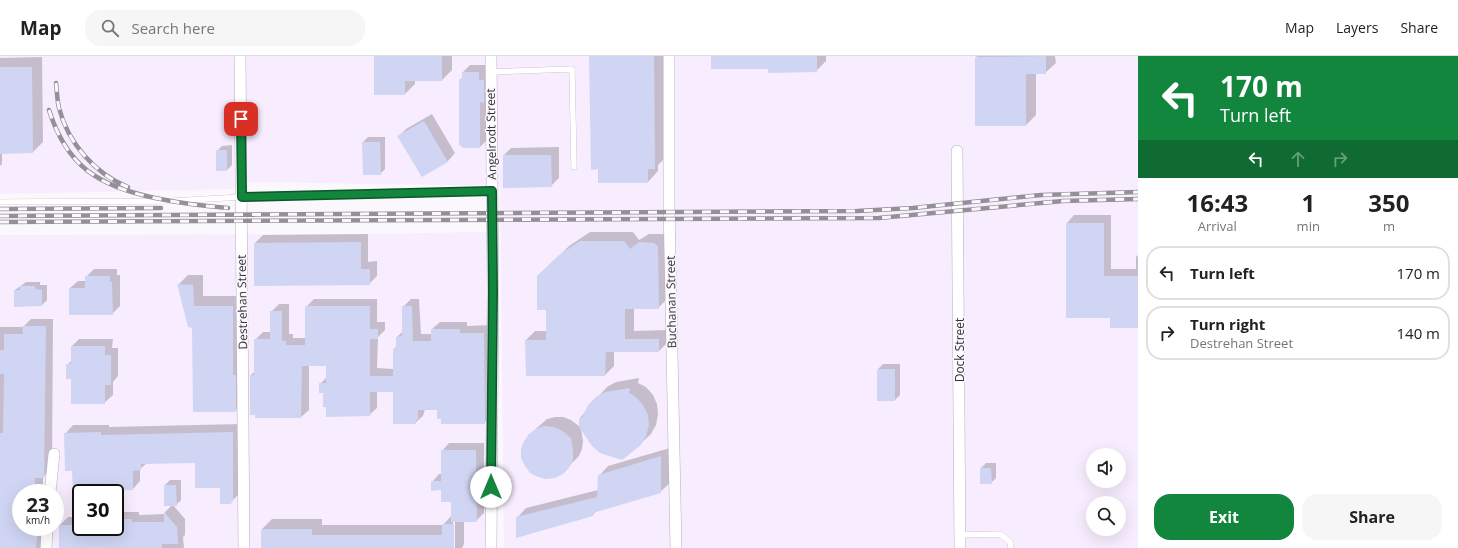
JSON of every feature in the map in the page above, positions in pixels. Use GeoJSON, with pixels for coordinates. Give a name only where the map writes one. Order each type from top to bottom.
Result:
{"type":"FeatureCollection","features":[{"type":"Feature","properties":{"kind":"street","name":"Destrehan Street"},"geometry":{"type":"LineString","coordinates":[[240,56],[244,548]]}},
{"type":"Feature","properties":{"kind":"street","name":"Angelrodt Street"},"geometry":{"type":"LineString","coordinates":[[491,56],[493,291],[491,548]]}},
{"type":"Feature","properties":{"kind":"street","name":"Buchanan Street"},"geometry":{"type":"LineString","coordinates":[[669,56],[669,205],[676,548]]}},
{"type":"Feature","properties":{"kind":"street","name":"Dock Street"},"geometry":{"type":"LineString","coordinates":[[957,152],[960,548]]}},
{"type":"Feature","properties":{"kind":"street"},"geometry":{"type":"LineString","coordinates":[[51,484],[54,454]]}},
{"type":"Feature","properties":{"kind":"street"},"geometry":{"type":"LineString","coordinates":[[46,548],[47,536]]}},
{"type":"Feature","properties":{"kind":"lane"},"geometry":{"type":"LineString","coordinates":[[491,72],[572,70],[574,167]]}},
{"type":"Feature","properties":{"kind":"lane"},"geometry":{"type":"LineString","coordinates":[[0,202],[171,201],[242,197],[492,191]]}},
{"type":"Feature","properties":{"kind":"lane"},"geometry":{"type":"LineString","coordinates":[[960,535],[1000,534],[1010,542],[1011,548]]}},
{"type":"Feature","properties":{"kind":"shaded area"},"geometry":{"type":"Polygon","coordinates":[[[0,56],[1138,56],[1138,548],[504,548],[500,186],[250,182],[230,189],[0,194],[0,56]]]}},
{"type":"Feature","properties":{"kind":"shaded area"},"geometry":{"type":"Polygon","coordinates":[[[486,232],[490,548],[0,548],[0,235],[360,234],[486,232]]]}},
{"type":"Feature","properties":{"kind":"building"},"geometry":{"type":"Polygon","coordinates":[[[374,56],[442,56],[442,81],[405,81],[405,95],[374,95],[374,56]]]}},
{"type":"Feature","properties":{"kind":"building"},"geometry":{"type":"Polygon","coordinates":[[[589,56],[654,56],[655,169],[648,169],[648,183],[598,183],[598,169],[591,170],[589,56]]]}},
{"type":"Feature","properties":{"kind":"building"},"geometry":{"type":"Polygon","coordinates":[[[711,56],[817,56],[817,72],[768,73],[768,69],[711,69],[711,56]]]}},
{"type":"Feature","properties":{"kind":"building"},"geometry":{"type":"Polygon","coordinates":[[[1046,56],[1046,74],[1026,74],[1026,126],[975,126],[975,57],[1046,56]]]}},
{"type":"Feature","properties":{"kind":"building"},"geometry":{"type":"Polygon","coordinates":[[[0,67],[32,67],[33,153],[0,154],[0,67]]]}},
{"type":"Feature","properties":{"kind":"building"},"geometry":{"type":"Polygon","coordinates":[[[462,72],[479,72],[479,80],[484,80],[484,103],[480,102],[480,148],[463,148],[459,145],[459,79],[462,79],[462,72]]]}},
{"type":"Feature","properties":{"kind":"building"},"geometry":{"type":"Polygon","coordinates":[[[424,121],[448,162],[422,177],[397,136],[424,121]]]}},
{"type":"Feature","properties":{"kind":"building"},"geometry":{"type":"Polygon","coordinates":[[[362,142],[380,142],[381,175],[363,175],[362,142]]]}},
{"type":"Feature","properties":{"kind":"building"},"geometry":{"type":"Polygon","coordinates":[[[216,150],[227,150],[227,171],[216,171],[216,150]]]}},
{"type":"Feature","properties":{"kind":"building"},"geometry":{"type":"Polygon","coordinates":[[[503,155],[551,155],[552,187],[503,188],[503,155]]]}},
{"type":"Feature","properties":{"kind":"building"},"geometry":{"type":"Polygon","coordinates":[[[1066,223],[1104,223],[1104,276],[1138,276],[1138,328],[1110,328],[1110,318],[1066,318],[1066,223]]]}},
{"type":"Feature","properties":{"kind":"building"},"geometry":{"type":"Polygon","coordinates":[[[580,241],[624,241],[630,249],[639,242],[654,243],[658,246],[659,309],[625,309],[625,339],[659,339],[659,352],[606,352],[605,376],[526,376],[525,340],[546,340],[546,310],[537,310],[537,276],[559,255],[580,241]]]}},
{"type":"Feature","properties":{"kind":"building"},"geometry":{"type":"Polygon","coordinates":[[[361,242],[361,269],[370,269],[370,285],[254,286],[254,243],[361,242]]]}},
{"type":"Feature","properties":{"kind":"building"},"geometry":{"type":"Polygon","coordinates":[[[85,276],[110,276],[110,282],[112,282],[113,315],[69,315],[69,288],[85,288],[85,276]]]}},
{"type":"Feature","properties":{"kind":"building"},"geometry":{"type":"Polygon","coordinates":[[[177,284],[193,285],[194,306],[233,306],[233,375],[236,375],[236,412],[193,412],[192,328],[188,327],[177,284]]]}},
{"type":"Feature","properties":{"kind":"building"},"geometry":{"type":"Polygon","coordinates":[[[20,286],[35,286],[35,289],[42,290],[42,306],[14,307],[14,290],[20,290],[20,286]]]}},
{"type":"Feature","properties":{"kind":"building"},"geometry":{"type":"Polygon","coordinates":[[[305,306],[370,306],[370,329],[378,329],[378,339],[370,339],[370,376],[393,376],[393,349],[396,349],[396,337],[402,336],[402,306],[412,306],[413,341],[431,341],[431,329],[460,329],[460,333],[484,333],[485,424],[441,424],[441,419],[437,419],[437,410],[418,410],[418,420],[416,420],[416,424],[393,424],[393,392],[370,392],[370,416],[326,417],[326,407],[323,407],[323,393],[319,393],[319,383],[326,383],[326,366],[302,366],[301,418],[255,418],[255,415],[250,415],[250,375],[254,375],[254,339],[270,339],[270,311],[282,311],[282,341],[286,341],[286,345],[305,345],[305,306]]]}},
{"type":"Feature","properties":{"kind":"building"},"geometry":{"type":"Polygon","coordinates":[[[22,326],[46,326],[44,478],[35,478],[35,484],[12,484],[12,536],[37,536],[36,548],[0,548],[0,433],[3,433],[4,374],[0,374],[0,350],[4,350],[4,334],[23,334],[22,326]]]}},
{"type":"Feature","properties":{"kind":"building"},"geometry":{"type":"Polygon","coordinates":[[[71,346],[105,346],[105,355],[111,355],[111,385],[105,385],[105,404],[71,404],[71,379],[66,379],[66,364],[71,364],[71,346]]]}},
{"type":"Feature","properties":{"kind":"building"},"geometry":{"type":"Polygon","coordinates":[[[877,369],[895,369],[895,401],[877,401],[877,369]]]}},
{"type":"Feature","properties":{"kind":"building"},"geometry":{"type":"Polygon","coordinates":[[[630,388],[629,393],[636,397],[643,405],[648,415],[649,425],[646,436],[641,445],[622,460],[600,453],[592,446],[579,427],[579,418],[582,418],[588,405],[596,397],[605,392],[630,388]]]}},
{"type":"Feature","properties":{"kind":"building"},"geometry":{"type":"Polygon","coordinates":[[[544,426],[561,430],[571,438],[573,460],[569,468],[563,474],[555,478],[546,479],[530,473],[521,458],[521,449],[529,434],[544,426]]]}},
{"type":"Feature","properties":{"kind":"building"},"geometry":{"type":"Polygon","coordinates":[[[101,432],[101,435],[233,432],[233,500],[231,504],[220,504],[220,488],[195,488],[195,463],[141,464],[141,470],[133,471],[133,490],[124,490],[124,484],[73,484],[72,471],[65,471],[64,433],[101,432]]]}},
{"type":"Feature","properties":{"kind":"building"},"geometry":{"type":"Polygon","coordinates":[[[441,450],[476,450],[477,522],[451,522],[451,502],[441,502],[441,490],[431,491],[431,481],[441,481],[441,450]]]}},
{"type":"Feature","properties":{"kind":"building"},"geometry":{"type":"Polygon","coordinates":[[[661,456],[661,493],[593,513],[593,516],[516,538],[516,517],[597,497],[598,475],[661,456]]]}},
{"type":"Feature","properties":{"kind":"building"},"geometry":{"type":"Polygon","coordinates":[[[980,468],[991,468],[992,484],[980,484],[980,468]]]}},
{"type":"Feature","properties":{"kind":"building"},"geometry":{"type":"Polygon","coordinates":[[[164,485],[176,485],[177,506],[164,506],[164,485]]]}},
{"type":"Feature","properties":{"kind":"building"},"geometry":{"type":"Polygon","coordinates":[[[164,512],[177,527],[178,544],[162,544],[162,548],[59,548],[59,536],[64,536],[64,525],[72,525],[72,536],[124,536],[124,519],[132,519],[132,522],[164,522],[164,512]]]}},
{"type":"Feature","properties":{"kind":"building"},"geometry":{"type":"Polygon","coordinates":[[[442,524],[454,524],[454,548],[261,548],[261,529],[312,529],[312,535],[442,535],[442,524]]]}},
{"type":"Feature","properties":{"kind":"railway"},"geometry":{"type":"LineString","coordinates":[[56,83],[57,99],[63,121],[76,145],[94,166],[116,181],[128,187]]}},
{"type":"Feature","properties":{"kind":"railway"},"geometry":{"type":"LineString","coordinates":[[49,110],[56,130],[65,146],[76,160],[88,171],[102,180],[117,187],[155,198],[228,208]]}},
{"type":"Feature","properties":{"kind":"railway"},"geometry":{"type":"LineString","coordinates":[[0,216],[857,211],[913,208],[1041,195],[1138,192]]}},
{"type":"Feature","properties":{"kind":"railway"},"geometry":{"type":"LineString","coordinates":[[0,222],[879,218],[1063,201],[1138,199]]}},
{"type":"Feature","properties":{"kind":"railway"},"geometry":{"type":"LineString","coordinates":[[0,209],[161,208]]}},
{"type":"Feature","properties":{"kind":"route"},"geometry":{"type":"LineString","coordinates":[[241,119],[242,197],[492,191],[493,291],[491,487]]}}]}
